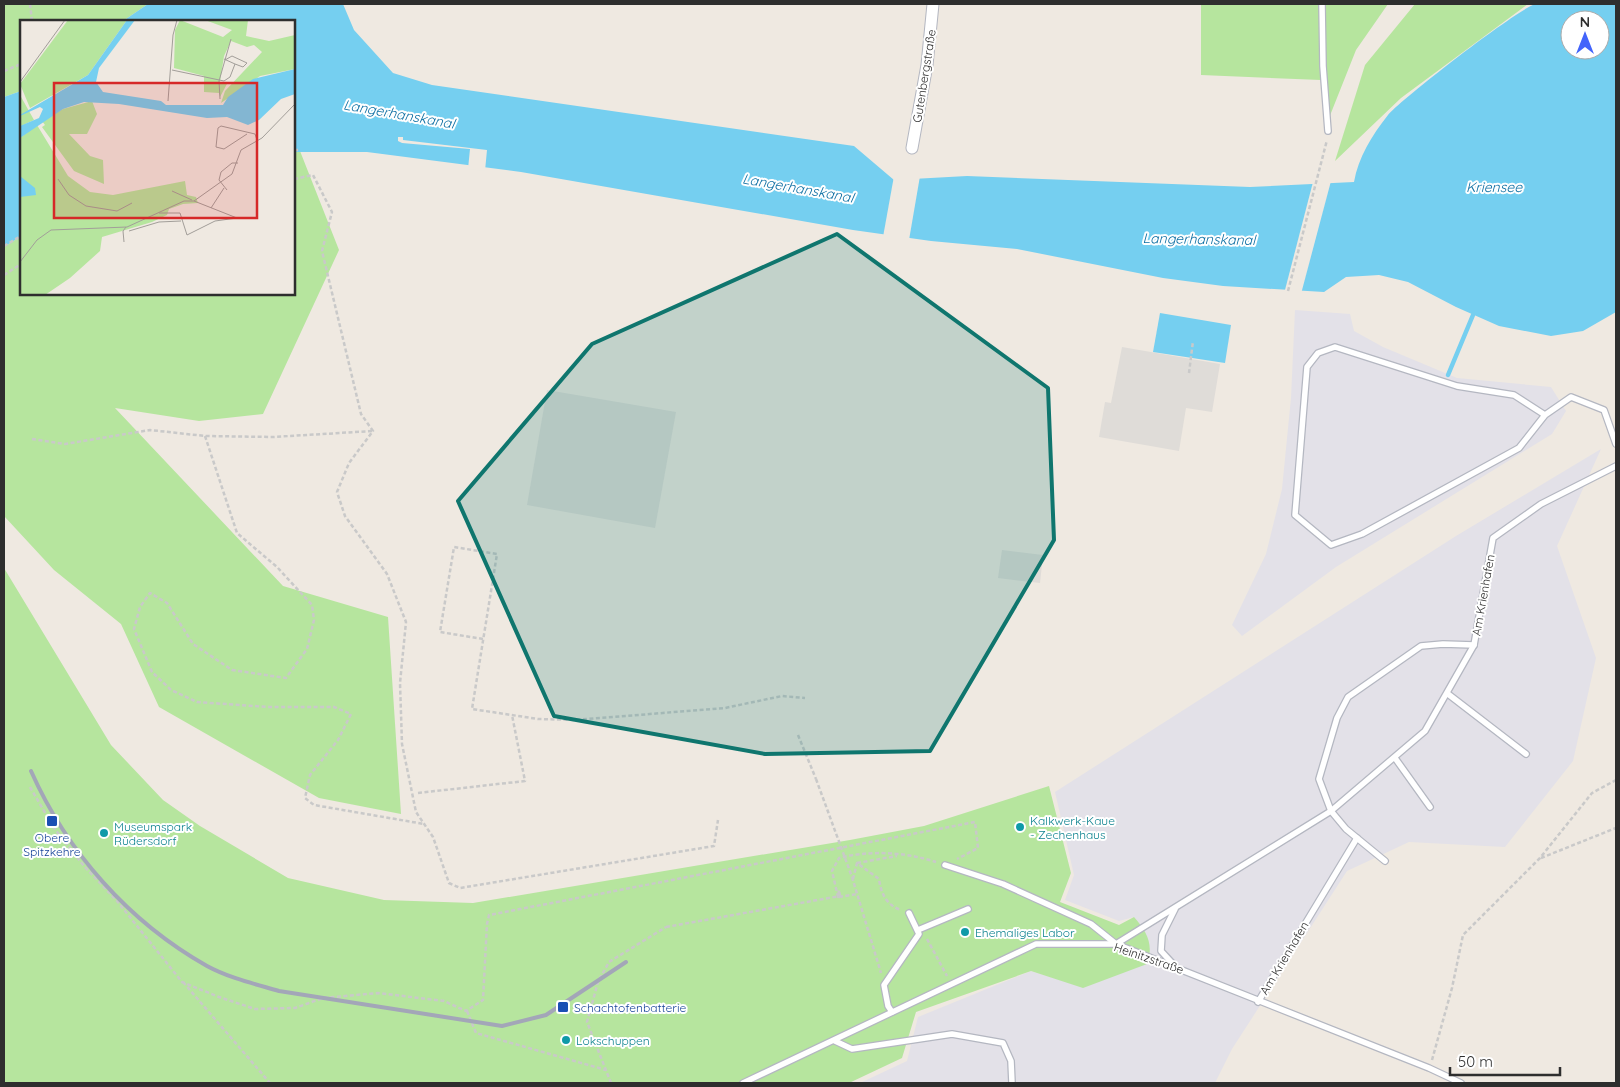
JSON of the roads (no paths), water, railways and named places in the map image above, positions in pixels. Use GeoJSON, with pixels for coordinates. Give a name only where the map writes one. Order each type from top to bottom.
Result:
{"type":"FeatureCollection","features":[{"type":"Feature","properties":{"kind":"street","name":"Gutenbergstraße"},"geometry":{"type":"LineString","coordinates":[[912,148],[928,65],[933,4]]}},
{"type":"Feature","properties":{"kind":"lane"},"geometry":{"type":"LineString","coordinates":[[1322,4],[1323,66],[1328,131]]}},
{"type":"Feature","properties":{"kind":"lane"},"geometry":{"type":"LineString","coordinates":[[1545,415],[1514,395],[1458,386],[1335,347],[1318,353],[1307,367],[1295,515],[1331,545],[1362,534],[1519,448],[1545,415],[1571,397],[1604,410],[1616,444]]}},
{"type":"Feature","properties":{"kind":"lane","name":"Am Krienhafen"},"geometry":{"type":"LineString","coordinates":[[1116,944],[1331,811],[1425,731],[1448,694],[1474,645],[1493,538],[1541,504],[1616,466]]}},
{"type":"Feature","properties":{"kind":"lane","name":"Am Krienhafen"},"geometry":{"type":"LineString","coordinates":[[1385,861],[1346,829],[1331,811],[1319,779],[1337,718],[1348,697],[1421,646],[1443,644],[1474,645]]}},
{"type":"Feature","properties":{"kind":"lane"},"geometry":{"type":"LineString","coordinates":[[1448,694],[1526,754]]}},
{"type":"Feature","properties":{"kind":"lane"},"geometry":{"type":"LineString","coordinates":[[1395,758],[1430,807]]}},
{"type":"Feature","properties":{"kind":"lane","name":"Am Krienhafen"},"geometry":{"type":"LineString","coordinates":[[1258,1002],[1357,838]]}},
{"type":"Feature","properties":{"kind":"lane"},"geometry":{"type":"LineString","coordinates":[[945,865],[1002,884],[1091,924],[1116,944]]}},
{"type":"Feature","properties":{"kind":"lane","name":"Am Krienhafen"},"geometry":{"type":"LineString","coordinates":[[1175,966],[1161,950],[1162,935],[1167,921],[1176,908]]}},
{"type":"Feature","properties":{"kind":"lane"},"geometry":{"type":"LineString","coordinates":[[892,1012],[888,1006],[884,985],[919,932],[968,909]]}},
{"type":"Feature","properties":{"kind":"lane"},"geometry":{"type":"LineString","coordinates":[[909,913],[919,932]]}},
{"type":"Feature","properties":{"kind":"lane","name":"Heinitzstraße"},"geometry":{"type":"LineString","coordinates":[[743,1083],[1036,944],[1116,944],[1175,966],[1258,1002],[1429,1068],[1461,1083]]}},
{"type":"Feature","properties":{"kind":"lane"},"geometry":{"type":"LineString","coordinates":[[835,1041],[852,1049],[952,1034],[1003,1043],[1011,1061],[1012,1083]]}},
{"type":"Feature","properties":{"kind":"water"},"geometry":{"type":"Polygon","coordinates":[[[1565,2],[1616,4],[1616,312],[1583,331],[1551,336],[1499,326],[1456,307],[1408,282],[1379,275],[1346,277],[1324,292],[1223,286],[1163,278],[1017,249],[931,241],[853,230],[521,172],[367,152],[295,152],[295,20],[124,20],[148,4],[343,4],[354,30],[393,73],[432,85],[854,146],[894,180],[967,176],[1250,187],[1354,182],[1366,147],[1388,115],[1436,74],[1508,20],[1536,4],[1565,2]]]}},
{"type":"Feature","properties":{"kind":"water"},"geometry":{"type":"Polygon","coordinates":[[[20,91],[20,237],[4,247],[4,97],[20,91]]]}},
{"type":"Feature","properties":{"kind":"water"},"geometry":{"type":"Polygon","coordinates":[[[1160,313],[1231,325],[1225,363],[1153,352],[1160,313]]]}},
{"type":"Feature","properties":{"kind":"waterway"},"geometry":{"type":"LineString","coordinates":[[1448,375],[1473,315]]}},
{"type":"Feature","properties":{"kind":"railway"},"geometry":{"type":"LineString","coordinates":[[31,771],[46,801],[82,857],[127,906],[179,948],[207,966],[242,980],[279,991],[502,1026],[546,1015],[626,962]]}},
{"type":"Feature","properties":{"kind":"place","name":"Obere Spitzkehre"},"geometry":{"type":"Point","coordinates":[52,821]}},
{"type":"Feature","properties":{"kind":"place","name":"Kalkwerk-Kaue - Zechenhaus"},"geometry":{"type":"Point","coordinates":[1020,827]}},
{"type":"Feature","properties":{"kind":"place","name":"Museumspark Rüdersdorf"},"geometry":{"type":"Point","coordinates":[104,833]}},
{"type":"Feature","properties":{"kind":"place","name":"Ehemaliges Labor"},"geometry":{"type":"Point","coordinates":[965,932]}},
{"type":"Feature","properties":{"kind":"place","name":"Schachtofenbatterie"},"geometry":{"type":"Point","coordinates":[563,1007]}},
{"type":"Feature","properties":{"kind":"place","name":"Lokschuppen"},"geometry":{"type":"Point","coordinates":[566,1040]}},
{"type":"Feature","properties":{"kind":"water label","name":"Langerhanskanal"},"geometry":{"type":"Point","coordinates":[399,114]}},
{"type":"Feature","properties":{"kind":"water label","name":"Kriensee"},"geometry":{"type":"Point","coordinates":[1494,187]}},
{"type":"Feature","properties":{"kind":"water label","name":"Langerhanskanal"},"geometry":{"type":"Point","coordinates":[798,188]}},
{"type":"Feature","properties":{"kind":"water label","name":"Langerhanskanal"},"geometry":{"type":"Point","coordinates":[1199,239]}}]}
